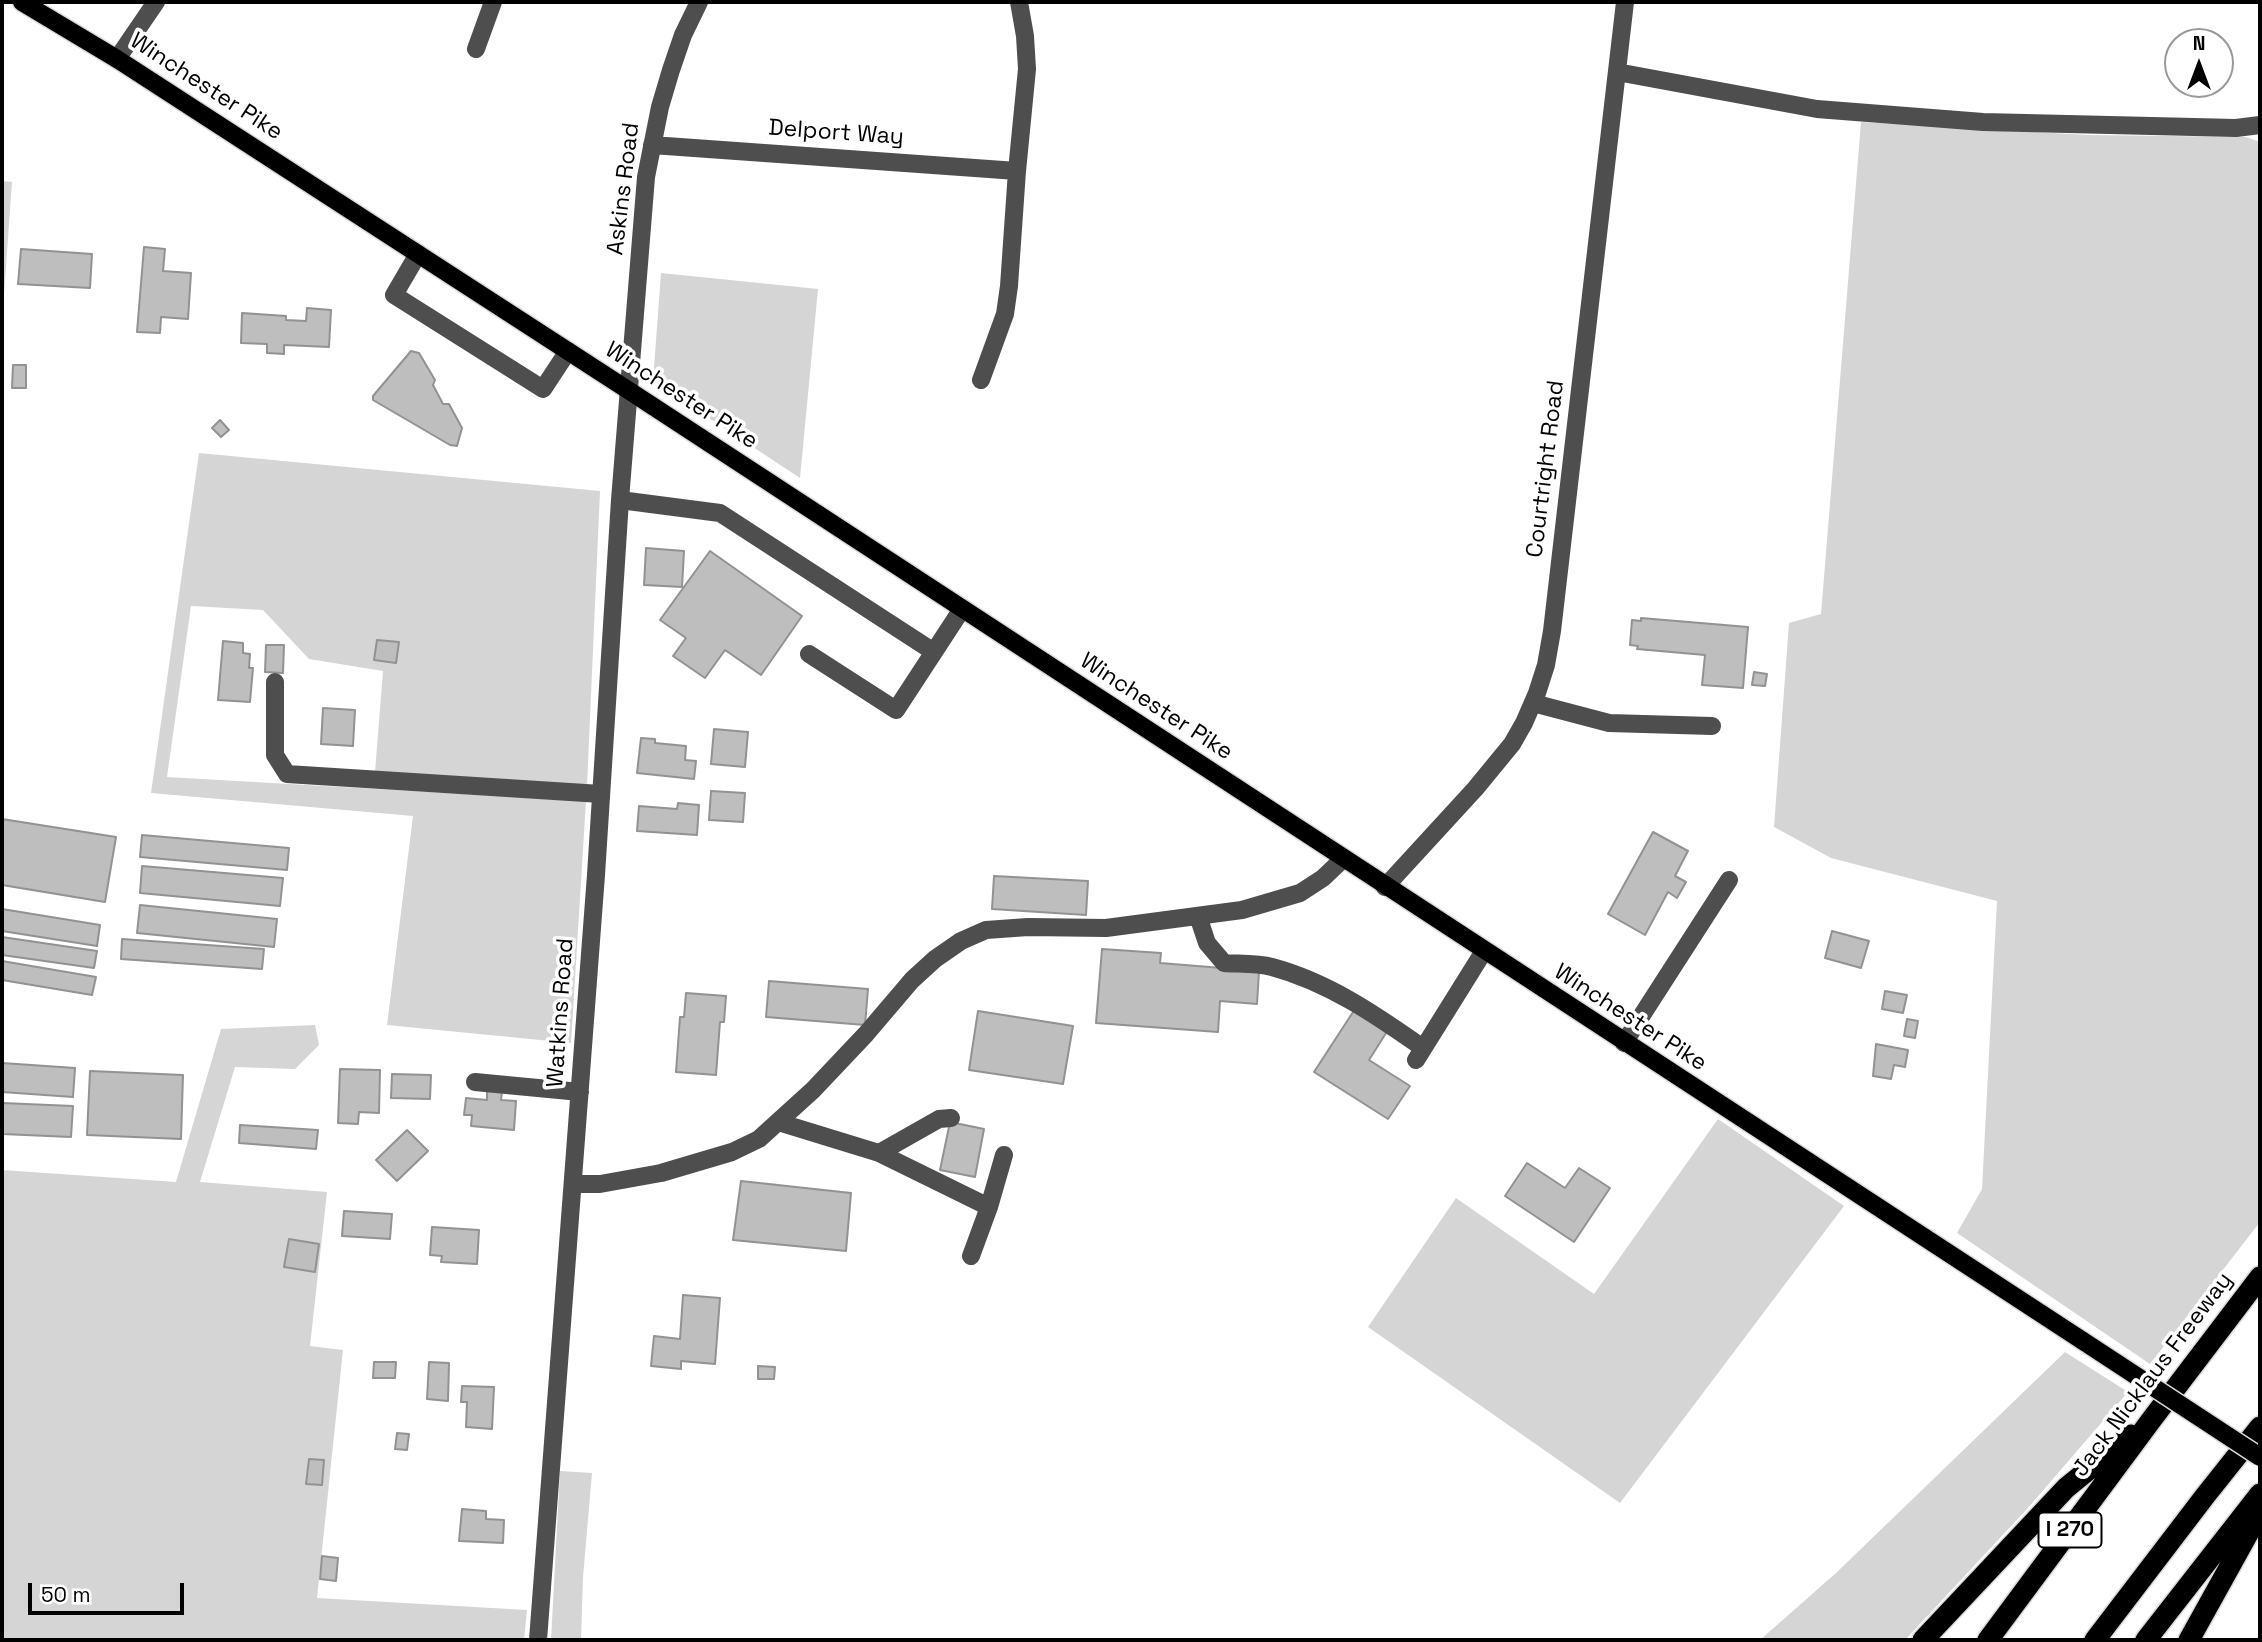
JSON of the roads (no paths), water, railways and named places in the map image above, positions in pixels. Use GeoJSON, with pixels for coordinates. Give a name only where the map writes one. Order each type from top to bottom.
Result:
{"type":"FeatureCollection","features":[{"type":"Feature","properties":{"kind":"highway","name":"Jack Nicklaus Freeway"},"geometry":{"type":"LineString","coordinates":[[1988,1640],[2260,1277]]}},
{"type":"Feature","properties":{"kind":"highway"},"geometry":{"type":"LineString","coordinates":[[1923,1640],[2066,1488],[2152,1419]]}},
{"type":"Feature","properties":{"kind":"highway"},"geometry":{"type":"LineString","coordinates":[[2095,1640],[2260,1427]]}},
{"type":"Feature","properties":{"kind":"highway"},"geometry":{"type":"LineString","coordinates":[[2146,1640],[2260,1494]]}},
{"type":"Feature","properties":{"kind":"highway"},"geometry":{"type":"LineString","coordinates":[[2189,1640],[2260,1512]]}},
{"type":"Feature","properties":{"kind":"main road","name":"Winchester Pike"},"geometry":{"type":"LineString","coordinates":[[22,2],[117,59],[628,390],[2260,1457]]}},
{"type":"Feature","properties":{"kind":"street"},"geometry":{"type":"LineString","coordinates":[[117,59],[156,2]]}},
{"type":"Feature","properties":{"kind":"street"},"geometry":{"type":"LineString","coordinates":[[476,49],[493,2]]}},
{"type":"Feature","properties":{"kind":"street","name":"Askins Road"},"geometry":{"type":"LineString","coordinates":[[628,390],[646,177],[671,70],[683,35],[699,2]]}},
{"type":"Feature","properties":{"kind":"street"},"geometry":{"type":"LineString","coordinates":[[981,380],[1005,314],[1009,286],[1027,69],[1019,2]]}},
{"type":"Feature","properties":{"kind":"street","name":"Courtright Road"},"geometry":{"type":"LineString","coordinates":[[1385,887],[1483,780],[1511,744],[1533,703],[1546,665],[1625,2]]}},
{"type":"Feature","properties":{"kind":"street"},"geometry":{"type":"LineString","coordinates":[[1617,72],[1830,110],[1983,122],[2236,128],[2260,125]]}},
{"type":"Feature","properties":{"kind":"street","name":"Delport Way"},"geometry":{"type":"LineString","coordinates":[[652,145],[1017,171]]}},
{"type":"Feature","properties":{"kind":"street"},"geometry":{"type":"LineString","coordinates":[[418,254],[394,295],[543,390],[568,351]]}},
{"type":"Feature","properties":{"kind":"street","name":"Watkins Road"},"geometry":{"type":"LineString","coordinates":[[538,1640],[580,1092],[628,390]]}},
{"type":"Feature","properties":{"kind":"street"},"geometry":{"type":"LineString","coordinates":[[620,500],[720,513],[934,652]]}},
{"type":"Feature","properties":{"kind":"street"},"geometry":{"type":"LineString","coordinates":[[809,654],[896,710],[962,609]]}},
{"type":"Feature","properties":{"kind":"street"},"geometry":{"type":"LineString","coordinates":[[275,682],[275,755],[287,774],[601,794]]}},
{"type":"Feature","properties":{"kind":"street"},"geometry":{"type":"LineString","coordinates":[[1533,703],[1609,723],[1712,726]]}},
{"type":"Feature","properties":{"kind":"street"},"geometry":{"type":"LineString","coordinates":[[573,1184],[600,1184],[661,1173],[732,1152],[759,1139],[849,1053],[912,980],[935,958],[961,941],[986,930],[1028,927],[1106,928],[1241,910],[1300,893],[1323,878],[1343,859]]}},
{"type":"Feature","properties":{"kind":"street"},"geometry":{"type":"LineString","coordinates":[[1624,1043],[1729,880]]}},
{"type":"Feature","properties":{"kind":"street"},"geometry":{"type":"LineString","coordinates":[[1198,916],[1207,943],[1224,963],[1269,967],[1301,977],[1355,1003],[1419,1054],[1484,951]]}},
{"type":"Feature","properties":{"kind":"street"},"geometry":{"type":"LineString","coordinates":[[475,1082],[580,1092]]}},
{"type":"Feature","properties":{"kind":"street"},"geometry":{"type":"LineString","coordinates":[[879,1153],[939,1119],[951,1118]]}},
{"type":"Feature","properties":{"kind":"street"},"geometry":{"type":"LineString","coordinates":[[778,1122],[879,1153],[989,1207]]}},
{"type":"Feature","properties":{"kind":"street"},"geometry":{"type":"LineString","coordinates":[[971,1255],[1004,1156]]}}]}
